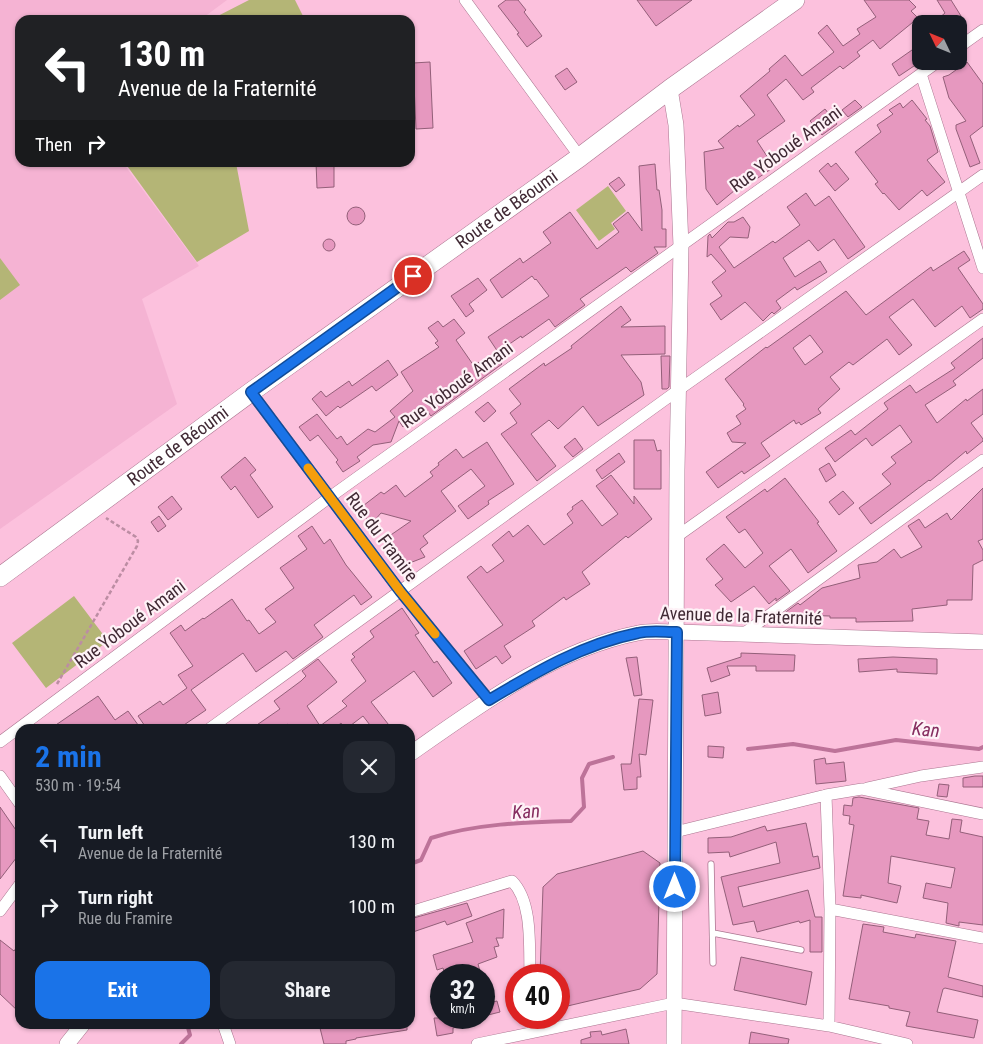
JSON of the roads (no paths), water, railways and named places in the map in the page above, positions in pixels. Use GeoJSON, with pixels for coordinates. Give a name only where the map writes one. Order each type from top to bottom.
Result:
{"type":"FeatureCollection","features":[{"type":"Feature","properties":{"kind":"main road","name":"Route de Béoumi"},"geometry":{"type":"LineString","coordinates":[[0,577],[251,392],[580,157],[670,89],[795,0]]}},
{"type":"Feature","properties":{"kind":"street"},"geometry":{"type":"LineString","coordinates":[[465,0],[580,157]]}},
{"type":"Feature","properties":{"kind":"street"},"geometry":{"type":"LineString","coordinates":[[968,41],[983,30]]}},
{"type":"Feature","properties":{"kind":"street","name":"Rue Yoboué Amani"},"geometry":{"type":"LineString","coordinates":[[24,724],[330,497],[927,70]]}},
{"type":"Feature","properties":{"kind":"street"},"geometry":{"type":"LineString","coordinates":[[921,74],[983,268]]}},
{"type":"Feature","properties":{"kind":"street"},"geometry":{"type":"LineString","coordinates":[[670,89],[676,124],[681,246],[677,391],[674,1044]]}},
{"type":"Feature","properties":{"kind":"street"},"geometry":{"type":"LineString","coordinates":[[216,724],[677,391],[983,175]]}},
{"type":"Feature","properties":{"kind":"street"},"geometry":{"type":"LineString","coordinates":[[676,537],[983,319]]}},
{"type":"Feature","properties":{"kind":"street","name":"Rue du Framire"},"geometry":{"type":"LineString","coordinates":[[251,392],[400,591],[489,700]]}},
{"type":"Feature","properties":{"kind":"street"},"geometry":{"type":"LineString","coordinates":[[743,634],[983,460]]}},
{"type":"Feature","properties":{"kind":"street","name":"Avenue de la Fraternité"},"geometry":{"type":"LineString","coordinates":[[415,751],[489,700],[574,652],[608,640],[640,632],[983,642]]}},
{"type":"Feature","properties":{"kind":"street","name":"Rue Yoboué Amani"},"geometry":{"type":"LineString","coordinates":[[0,742],[15,731]]}},
{"type":"Feature","properties":{"kind":"street"},"geometry":{"type":"LineString","coordinates":[[675,832],[826,795],[921,776],[983,767]]}},
{"type":"Feature","properties":{"kind":"street"},"geometry":{"type":"LineString","coordinates":[[0,776],[15,797]]}},
{"type":"Feature","properties":{"kind":"street"},"geometry":{"type":"LineString","coordinates":[[862,789],[983,814]]}},
{"type":"Feature","properties":{"kind":"street"},"geometry":{"type":"LineString","coordinates":[[826,795],[830,908],[829,1026]]}},
{"type":"Feature","properties":{"kind":"street"},"geometry":{"type":"LineString","coordinates":[[415,910],[512,881],[519,888],[526,907],[529,964]]}},
{"type":"Feature","properties":{"kind":"street"},"geometry":{"type":"LineString","coordinates":[[0,911],[15,891]]}},
{"type":"Feature","properties":{"kind":"street"},"geometry":{"type":"LineString","coordinates":[[830,908],[983,938]]}},
{"type":"Feature","properties":{"kind":"street"},"geometry":{"type":"LineString","coordinates":[[477,1044],[674,1003],[829,1026],[907,1044]]}},
{"type":"Feature","properties":{"kind":"street"},"geometry":{"type":"LineString","coordinates":[[67,1044],[78,1029]]}},
{"type":"Feature","properties":{"kind":"street"},"geometry":{"type":"LineString","coordinates":[[226,1029],[230,1044]]}},
{"type":"Feature","properties":{"kind":"lane"},"geometry":{"type":"LineString","coordinates":[[711,864],[713,963]]}},
{"type":"Feature","properties":{"kind":"lane"},"geometry":{"type":"LineString","coordinates":[[712,932],[802,950]]}},
{"type":"Feature","properties":{"kind":"waterway","name":"Kan"},"geometry":{"type":"LineString","coordinates":[[748,749],[793,744],[835,751],[896,740],[979,749],[983,747]]}},
{"type":"Feature","properties":{"kind":"waterway","name":"Kan"},"geometry":{"type":"LineString","coordinates":[[415,862],[421,860],[431,838],[448,833],[500,825],[571,821],[584,807],[582,778],[589,764],[613,757]]}},
{"type":"Feature","properties":{"kind":"waterway","name":"Kan"},"geometry":{"type":"LineString","coordinates":[[181,1044],[190,1035],[188,1029]]}}]}
